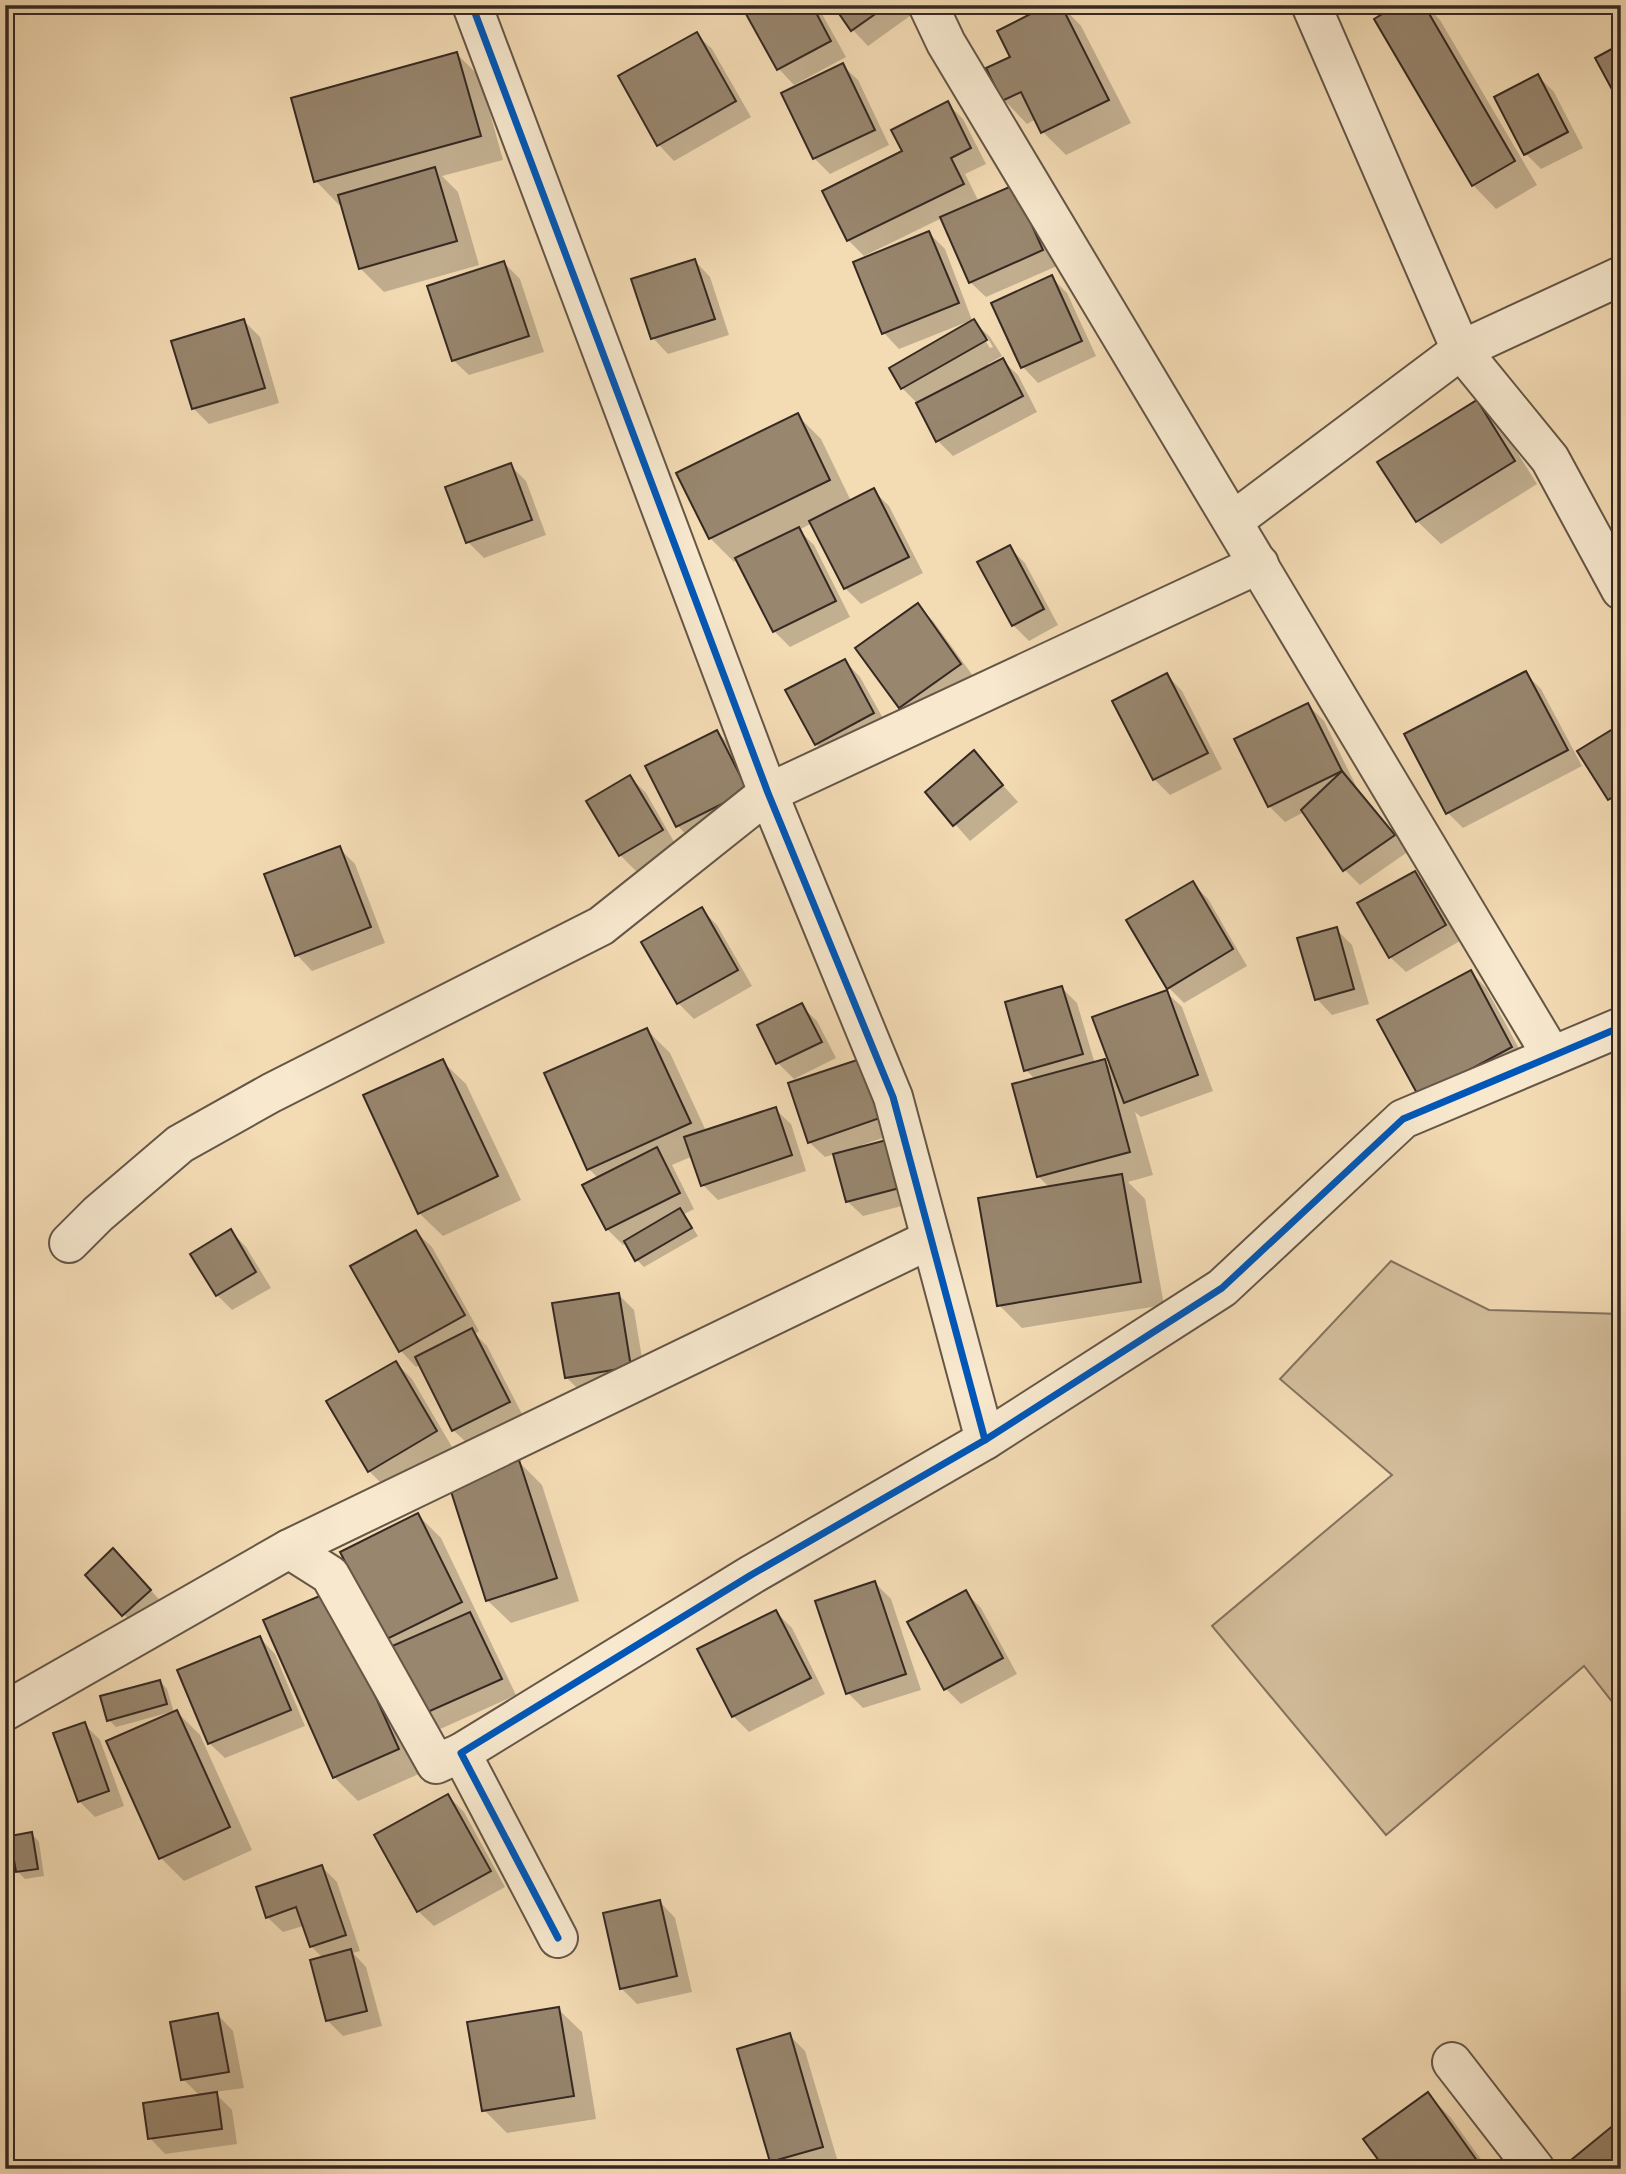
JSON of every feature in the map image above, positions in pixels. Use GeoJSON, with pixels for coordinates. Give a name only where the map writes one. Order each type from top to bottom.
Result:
{"type":"FeatureCollection","features":[{"type":"Feature","properties":{"kind":"street"},"geometry":{"type":"LineString","coordinates":[[472,5],[768,793],[893,1097],[985,1440]]}},
{"type":"Feature","properties":{"kind":"street"},"geometry":{"type":"LineString","coordinates":[[928,5],[946,43],[1552,1056]]}},
{"type":"Feature","properties":{"kind":"street"},"geometry":{"type":"LineString","coordinates":[[1311,5],[1461,350],[1550,459],[1621,590]]}},
{"type":"Feature","properties":{"kind":"street"},"geometry":{"type":"LineString","coordinates":[[1233,521],[1461,350],[1621,276]]}},
{"type":"Feature","properties":{"kind":"street"},"geometry":{"type":"LineString","coordinates":[[69,1243],[97,1214],[180,1144],[271,1093],[601,926],[768,793],[1259,564]]}},
{"type":"Feature","properties":{"kind":"street"},"geometry":{"type":"LineString","coordinates":[[289,1549],[330,1575],[436,1764],[461,1753],[751,1575],[985,1440],[1222,1288],[1403,1119],[1621,1027]]}},
{"type":"Feature","properties":{"kind":"street"},"geometry":{"type":"LineString","coordinates":[[5,1712],[289,1549],[931,1239]]}},
{"type":"Feature","properties":{"kind":"street"},"geometry":{"type":"LineString","coordinates":[[461,1753],[558,1938]]}},
{"type":"Feature","properties":{"kind":"street"},"geometry":{"type":"LineString","coordinates":[[1452,2062],[1535,2169]]}},
{"type":"Feature","properties":{"kind":"shaded area"},"geometry":{"type":"Polygon","coordinates":[[[1391,1261],[1489,1310],[1621,1314],[1621,1713],[1584,1666],[1386,1835],[1212,1626],[1392,1475],[1280,1379],[1391,1261]]]}},
{"type":"Feature","properties":{"kind":"building"},"geometry":{"type":"Polygon","coordinates":[[[741,5],[812,5],[831,41],[777,70],[741,5]]]}},
{"type":"Feature","properties":{"kind":"building"},"geometry":{"type":"Polygon","coordinates":[[[833,5],[888,5],[851,31],[833,5]]]}},
{"type":"Feature","properties":{"kind":"building"},"geometry":{"type":"Polygon","coordinates":[[[1048,5],[1061,5],[1109,100],[1041,133],[1021,92],[1002,101],[986,68],[1010,57],[997,31],[1048,5]]]}},
{"type":"Feature","properties":{"kind":"building"},"geometry":{"type":"Polygon","coordinates":[[[1397,5],[1424,5],[1515,161],[1472,186],[1374,19],[1397,5]]]}},
{"type":"Feature","properties":{"kind":"building"},"geometry":{"type":"Polygon","coordinates":[[[697,32],[736,101],[657,146],[618,76],[697,32]]]}},
{"type":"Feature","properties":{"kind":"building"},"geometry":{"type":"Polygon","coordinates":[[[1621,44],[1621,106],[1595,58],[1621,44]]]}},
{"type":"Feature","properties":{"kind":"building"},"geometry":{"type":"Polygon","coordinates":[[[457,52],[481,136],[314,182],[291,98],[457,52]]]}},
{"type":"Feature","properties":{"kind":"building"},"geometry":{"type":"Polygon","coordinates":[[[843,63],[875,130],[813,159],[781,93],[843,63]]]}},
{"type":"Feature","properties":{"kind":"building"},"geometry":{"type":"Polygon","coordinates":[[[1538,74],[1568,132],[1524,155],[1494,97],[1538,74]]]}},
{"type":"Feature","properties":{"kind":"building"},"geometry":{"type":"Polygon","coordinates":[[[948,101],[971,148],[951,158],[964,184],[847,241],[822,191],[902,151],[891,130],[948,101]]]}},
{"type":"Feature","properties":{"kind":"building"},"geometry":{"type":"Polygon","coordinates":[[[435,167],[457,241],[359,269],[338,195],[435,167]]]}},
{"type":"Feature","properties":{"kind":"building"},"geometry":{"type":"Polygon","coordinates":[[[1014,185],[1043,250],[969,283],[940,217],[1014,185]]]}},
{"type":"Feature","properties":{"kind":"building"},"geometry":{"type":"Polygon","coordinates":[[[929,231],[959,303],[882,334],[853,262],[929,231]]]}},
{"type":"Feature","properties":{"kind":"building"},"geometry":{"type":"Polygon","coordinates":[[[695,259],[715,319],[651,339],[631,279],[695,259]]]}},
{"type":"Feature","properties":{"kind":"building"},"geometry":{"type":"Polygon","coordinates":[[[504,261],[529,336],[452,361],[427,286],[504,261]]]}},
{"type":"Feature","properties":{"kind":"building"},"geometry":{"type":"Polygon","coordinates":[[[1052,275],[1082,341],[1021,368],[991,303],[1052,275]]]}},
{"type":"Feature","properties":{"kind":"building"},"geometry":{"type":"Polygon","coordinates":[[[244,319],[265,388],[192,409],[171,341],[244,319]]]}},
{"type":"Feature","properties":{"kind":"building"},"geometry":{"type":"Polygon","coordinates":[[[974,319],[987,340],[901,389],[889,368],[974,319]]]}},
{"type":"Feature","properties":{"kind":"building"},"geometry":{"type":"Polygon","coordinates":[[[1003,358],[1023,396],[936,442],[916,403],[1003,358]]]}},
{"type":"Feature","properties":{"kind":"building"},"geometry":{"type":"Polygon","coordinates":[[[1477,400],[1515,461],[1416,522],[1377,462],[1477,400]]]}},
{"type":"Feature","properties":{"kind":"building"},"geometry":{"type":"Polygon","coordinates":[[[798,413],[830,480],[709,539],[676,473],[798,413]]]}},
{"type":"Feature","properties":{"kind":"building"},"geometry":{"type":"Polygon","coordinates":[[[511,463],[532,520],[466,543],[445,487],[511,463]]]}},
{"type":"Feature","properties":{"kind":"building"},"geometry":{"type":"Polygon","coordinates":[[[874,488],[909,557],[844,589],[809,521],[874,488]]]}},
{"type":"Feature","properties":{"kind":"building"},"geometry":{"type":"Polygon","coordinates":[[[799,527],[836,601],[773,632],[735,558],[799,527]]]}},
{"type":"Feature","properties":{"kind":"building"},"geometry":{"type":"Polygon","coordinates":[[[1010,545],[1044,609],[1012,626],[977,562],[1010,545]]]}},
{"type":"Feature","properties":{"kind":"building"},"geometry":{"type":"Polygon","coordinates":[[[918,603],[961,664],[899,708],[855,648],[918,603]]]}},
{"type":"Feature","properties":{"kind":"building"},"geometry":{"type":"Polygon","coordinates":[[[845,659],[874,713],[815,745],[785,690],[845,659]]]}},
{"type":"Feature","properties":{"kind":"building"},"geometry":{"type":"Polygon","coordinates":[[[1526,671],[1568,750],[1446,814],[1404,734],[1526,671]]]}},
{"type":"Feature","properties":{"kind":"building"},"geometry":{"type":"Polygon","coordinates":[[[1167,673],[1208,753],[1153,780],[1112,701],[1167,673]]]}},
{"type":"Feature","properties":{"kind":"building"},"geometry":{"type":"Polygon","coordinates":[[[1308,703],[1342,771],[1268,807],[1234,739],[1308,703]]]}},
{"type":"Feature","properties":{"kind":"building"},"geometry":{"type":"Polygon","coordinates":[[[1621,724],[1621,792],[1608,800],[1577,751],[1621,724]]]}},
{"type":"Feature","properties":{"kind":"building"},"geometry":{"type":"Polygon","coordinates":[[[717,730],[748,791],[676,827],[645,766],[717,730]]]}},
{"type":"Feature","properties":{"kind":"building"},"geometry":{"type":"Polygon","coordinates":[[[974,750],[1003,785],[953,826],[925,792],[974,750]]]}},
{"type":"Feature","properties":{"kind":"building"},"geometry":{"type":"Polygon","coordinates":[[[1342,771],[1395,835],[1343,871],[1301,810],[1342,771]]]}},
{"type":"Feature","properties":{"kind":"building"},"geometry":{"type":"Polygon","coordinates":[[[630,775],[663,830],[619,856],[586,801],[630,775]]]}},
{"type":"Feature","properties":{"kind":"building"},"geometry":{"type":"Polygon","coordinates":[[[340,846],[371,927],[295,956],[264,874],[340,846]]]}},
{"type":"Feature","properties":{"kind":"building"},"geometry":{"type":"Polygon","coordinates":[[[1415,871],[1446,925],[1389,958],[1357,903],[1415,871]]]}},
{"type":"Feature","properties":{"kind":"building"},"geometry":{"type":"Polygon","coordinates":[[[1193,881],[1233,949],[1167,989],[1126,920],[1193,881]]]}},
{"type":"Feature","properties":{"kind":"building"},"geometry":{"type":"Polygon","coordinates":[[[702,907],[738,970],[677,1004],[641,942],[702,907]]]}},
{"type":"Feature","properties":{"kind":"building"},"geometry":{"type":"Polygon","coordinates":[[[1337,927],[1354,989],[1315,1000],[1297,938],[1337,927]]]}},
{"type":"Feature","properties":{"kind":"building"},"geometry":{"type":"Polygon","coordinates":[[[1471,970],[1512,1047],[1419,1097],[1377,1020],[1471,970]]]}},
{"type":"Feature","properties":{"kind":"building"},"geometry":{"type":"Polygon","coordinates":[[[1062,986],[1083,1054],[1024,1071],[1005,1002],[1062,986]]]}},
{"type":"Feature","properties":{"kind":"building"},"geometry":{"type":"Polygon","coordinates":[[[1167,990],[1198,1075],[1124,1103],[1092,1017],[1167,990]]]}},
{"type":"Feature","properties":{"kind":"building"},"geometry":{"type":"Polygon","coordinates":[[[802,1003],[822,1042],[776,1064],[757,1025],[802,1003]]]}},
{"type":"Feature","properties":{"kind":"building"},"geometry":{"type":"Polygon","coordinates":[[[647,1028],[691,1123],[587,1170],[544,1073],[647,1028]]]}},
{"type":"Feature","properties":{"kind":"building"},"geometry":{"type":"Polygon","coordinates":[[[443,1059],[498,1176],[418,1214],[363,1095],[443,1059]]]}},
{"type":"Feature","properties":{"kind":"building"},"geometry":{"type":"Polygon","coordinates":[[[860,1059],[880,1118],[808,1143],[788,1083],[860,1059]]]}},
{"type":"Feature","properties":{"kind":"building"},"geometry":{"type":"Polygon","coordinates":[[[1105,1059],[1130,1152],[1037,1177],[1012,1084],[1105,1059]]]}},
{"type":"Feature","properties":{"kind":"building"},"geometry":{"type":"Polygon","coordinates":[[[776,1107],[792,1155],[701,1186],[684,1137],[776,1107]]]}},
{"type":"Feature","properties":{"kind":"building"},"geometry":{"type":"Polygon","coordinates":[[[902,1136],[915,1184],[846,1202],[833,1154],[902,1136]]]}},
{"type":"Feature","properties":{"kind":"building"},"geometry":{"type":"Polygon","coordinates":[[[657,1147],[680,1193],[606,1230],[582,1185],[657,1147]]]}},
{"type":"Feature","properties":{"kind":"building"},"geometry":{"type":"Polygon","coordinates":[[[1122,1174],[1141,1282],[997,1306],[978,1198],[1122,1174]]]}},
{"type":"Feature","properties":{"kind":"building"},"geometry":{"type":"Polygon","coordinates":[[[680,1208],[692,1228],[635,1261],[624,1241],[680,1208]]]}},
{"type":"Feature","properties":{"kind":"building"},"geometry":{"type":"Polygon","coordinates":[[[231,1229],[256,1272],[216,1296],[190,1254],[231,1229]]]}},
{"type":"Feature","properties":{"kind":"building"},"geometry":{"type":"Polygon","coordinates":[[[416,1230],[465,1315],[399,1352],[350,1266],[416,1230]]]}},
{"type":"Feature","properties":{"kind":"building"},"geometry":{"type":"Polygon","coordinates":[[[619,1293],[631,1367],[565,1378],[552,1303],[619,1293]]]}},
{"type":"Feature","properties":{"kind":"building"},"geometry":{"type":"Polygon","coordinates":[[[472,1328],[510,1402],[452,1431],[415,1357],[472,1328]]]}},
{"type":"Feature","properties":{"kind":"building"},"geometry":{"type":"Polygon","coordinates":[[[396,1361],[437,1431],[368,1472],[326,1401],[396,1361]]]}},
{"type":"Feature","properties":{"kind":"building"},"geometry":{"type":"Polygon","coordinates":[[[519,1460],[557,1578],[486,1601],[448,1482],[519,1460]]]}},
{"type":"Feature","properties":{"kind":"building"},"geometry":{"type":"Polygon","coordinates":[[[418,1513],[462,1602],[385,1640],[340,1552],[418,1513]]]}},
{"type":"Feature","properties":{"kind":"building"},"geometry":{"type":"Polygon","coordinates":[[[113,1548],[151,1590],[122,1616],[85,1575],[113,1548]]]}},
{"type":"Feature","properties":{"kind":"building"},"geometry":{"type":"Polygon","coordinates":[[[875,1581],[906,1674],[846,1694],[815,1601],[875,1581]]]}},
{"type":"Feature","properties":{"kind":"building"},"geometry":{"type":"Polygon","coordinates":[[[966,1590],[1003,1658],[944,1690],[907,1622],[966,1590]]]}},
{"type":"Feature","properties":{"kind":"building"},"geometry":{"type":"Polygon","coordinates":[[[329,1592],[399,1749],[333,1778],[263,1620],[329,1592]]]}},
{"type":"Feature","properties":{"kind":"building"},"geometry":{"type":"Polygon","coordinates":[[[776,1610],[811,1678],[732,1717],[697,1649],[776,1610]]]}},
{"type":"Feature","properties":{"kind":"building"},"geometry":{"type":"Polygon","coordinates":[[[470,1612],[502,1679],[421,1715],[390,1647],[470,1612]]]}},
{"type":"Feature","properties":{"kind":"building"},"geometry":{"type":"Polygon","coordinates":[[[260,1636],[291,1710],[208,1744],[177,1670],[260,1636]]]}},
{"type":"Feature","properties":{"kind":"building"},"geometry":{"type":"Polygon","coordinates":[[[160,1680],[167,1704],[107,1721],[100,1696],[160,1680]]]}},
{"type":"Feature","properties":{"kind":"building"},"geometry":{"type":"Polygon","coordinates":[[[177,1710],[230,1827],[159,1859],[106,1741],[177,1710]]]}},
{"type":"Feature","properties":{"kind":"building"},"geometry":{"type":"Polygon","coordinates":[[[85,1722],[109,1791],[78,1802],[53,1733],[85,1722]]]}},
{"type":"Feature","properties":{"kind":"building"},"geometry":{"type":"Polygon","coordinates":[[[448,1794],[491,1871],[417,1912],[374,1835],[448,1794]]]}},
{"type":"Feature","properties":{"kind":"building"},"geometry":{"type":"Polygon","coordinates":[[[32,1832],[38,1869],[16,1872],[10,1836],[32,1832]]]}},
{"type":"Feature","properties":{"kind":"building"},"geometry":{"type":"Polygon","coordinates":[[[322,1865],[346,1935],[310,1947],[296,1907],[266,1918],[256,1887],[322,1865]]]}},
{"type":"Feature","properties":{"kind":"building"},"geometry":{"type":"Polygon","coordinates":[[[660,1900],[677,1976],[620,1989],[603,1913],[660,1900]]]}},
{"type":"Feature","properties":{"kind":"building"},"geometry":{"type":"Polygon","coordinates":[[[351,1949],[367,2011],[326,2021],[310,1960],[351,1949]]]}},
{"type":"Feature","properties":{"kind":"building"},"geometry":{"type":"Polygon","coordinates":[[[559,2007],[574,2096],[482,2111],[467,2022],[559,2007]]]}},
{"type":"Feature","properties":{"kind":"building"},"geometry":{"type":"Polygon","coordinates":[[[218,2013],[229,2072],[181,2080],[170,2022],[218,2013]]]}},
{"type":"Feature","properties":{"kind":"building"},"geometry":{"type":"Polygon","coordinates":[[[790,2033],[823,2147],[770,2162],[737,2049],[790,2033]]]}},
{"type":"Feature","properties":{"kind":"building"},"geometry":{"type":"Polygon","coordinates":[[[217,2092],[222,2129],[148,2139],[143,2103],[217,2092]]]}},
{"type":"Feature","properties":{"kind":"building"},"geometry":{"type":"Polygon","coordinates":[[[1428,2092],[1483,2169],[1385,2169],[1363,2139],[1428,2092]]]}},
{"type":"Feature","properties":{"kind":"building"},"geometry":{"type":"Polygon","coordinates":[[[1621,2119],[1621,2169],[1560,2169],[1621,2119]]]}},
{"type":"Feature","properties":{"kind":"cycle path"},"geometry":{"type":"LineString","coordinates":[[472,5],[768,793],[893,1097],[985,1440]]}},
{"type":"Feature","properties":{"kind":"cycle path"},"geometry":{"type":"LineString","coordinates":[[558,1938],[461,1753],[751,1575],[985,1440],[1222,1288],[1403,1119],[1621,1027]]}}]}
